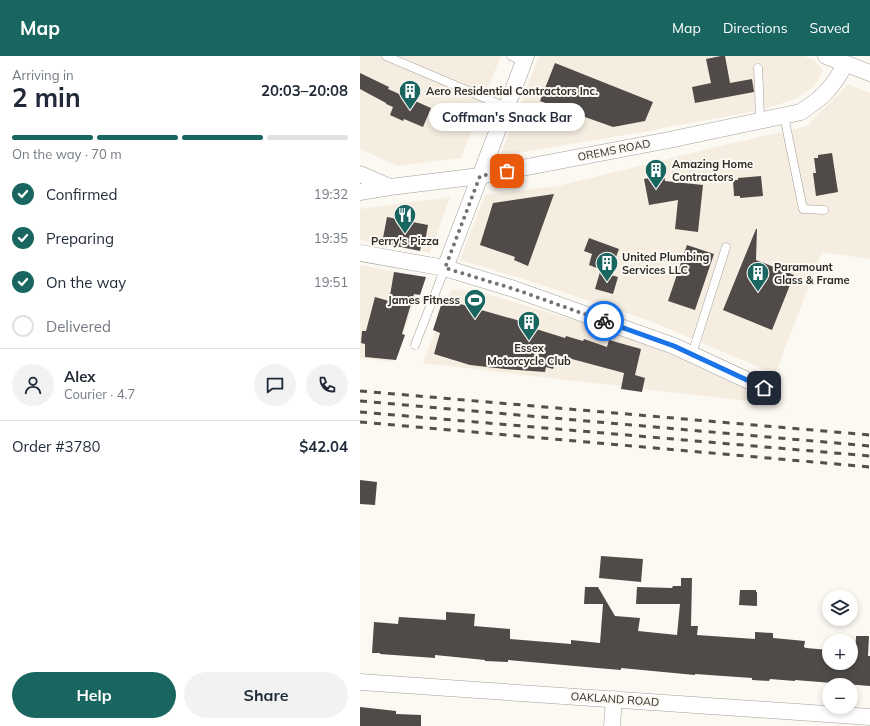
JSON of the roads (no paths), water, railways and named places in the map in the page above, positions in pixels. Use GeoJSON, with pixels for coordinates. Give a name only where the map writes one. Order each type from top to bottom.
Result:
{"type":"FeatureCollection","features":[{"type":"Feature","properties":{"kind":"street"},"geometry":{"type":"LineString","coordinates":[[826,56],[870,73]]}},
{"type":"Feature","properties":{"kind":"street"},"geometry":{"type":"LineString","coordinates":[[445,268],[506,107],[520,58]]}},
{"type":"Feature","properties":{"kind":"street","name":"OREMS ROAD"},"geometry":{"type":"LineString","coordinates":[[360,192],[480,176],[669,140],[801,112],[829,89],[845,64]]}},
{"type":"Feature","properties":{"kind":"street"},"geometry":{"type":"LineString","coordinates":[[360,174],[390,188]]}},
{"type":"Feature","properties":{"kind":"street"},"geometry":{"type":"LineString","coordinates":[[360,253],[445,268],[522,291],[674,346],[764,388]]}},
{"type":"Feature","properties":{"kind":"street","name":"OAKLAND ROAD"},"geometry":{"type":"LineString","coordinates":[[360,682],[870,717]]}},
{"type":"Feature","properties":{"kind":"street"},"geometry":{"type":"LineString","coordinates":[[612,726],[614,699]]}},
{"type":"Feature","properties":{"kind":"lane"},"geometry":{"type":"LineString","coordinates":[[386,56],[506,107]]}},
{"type":"Feature","properties":{"kind":"lane"},"geometry":{"type":"LineString","coordinates":[[758,68],[760,121]]}},
{"type":"Feature","properties":{"kind":"lane"},"geometry":{"type":"LineString","coordinates":[[784,116],[803,210],[824,210]]}},
{"type":"Feature","properties":{"kind":"lane"},"geometry":{"type":"LineString","coordinates":[[692,354],[726,247]]}},
{"type":"Feature","properties":{"kind":"lane"},"geometry":{"type":"LineString","coordinates":[[416,345],[445,268]]}},
{"type":"Feature","properties":{"kind":"railway"},"geometry":{"type":"LineString","coordinates":[[360,391],[870,435]]}},
{"type":"Feature","properties":{"kind":"railway"},"geometry":{"type":"LineString","coordinates":[[360,401],[870,446]]}},
{"type":"Feature","properties":{"kind":"railway"},"geometry":{"type":"LineString","coordinates":[[360,412],[870,456]]}},
{"type":"Feature","properties":{"kind":"railway"},"geometry":{"type":"LineString","coordinates":[[360,422],[870,467]]}},
{"type":"Feature","properties":{"kind":"place","name":"Aero Residential Contractors Inc."},"geometry":{"type":"Point","coordinates":[410,110]}},
{"type":"Feature","properties":{"kind":"place","name":"Coffman's Snack Bar"},"geometry":{"type":"Point","coordinates":[507,171]}},
{"type":"Feature","properties":{"kind":"place","name":"Amazing Home Contractors"},"geometry":{"type":"Point","coordinates":[656,190]}},
{"type":"Feature","properties":{"kind":"place","name":"Perry's Pizza"},"geometry":{"type":"Point","coordinates":[405,234]}},
{"type":"Feature","properties":{"kind":"place","name":"United Plumbing Services LLC"},"geometry":{"type":"Point","coordinates":[607,282]}},
{"type":"Feature","properties":{"kind":"place","name":"Paramount Glass & Frame"},"geometry":{"type":"Point","coordinates":[758,292]}},
{"type":"Feature","properties":{"kind":"place","name":"James Fitness"},"geometry":{"type":"Point","coordinates":[475,320]}},
{"type":"Feature","properties":{"kind":"place","name":"Essex Motorcycle Club"},"geometry":{"type":"Point","coordinates":[529,342]}}]}
